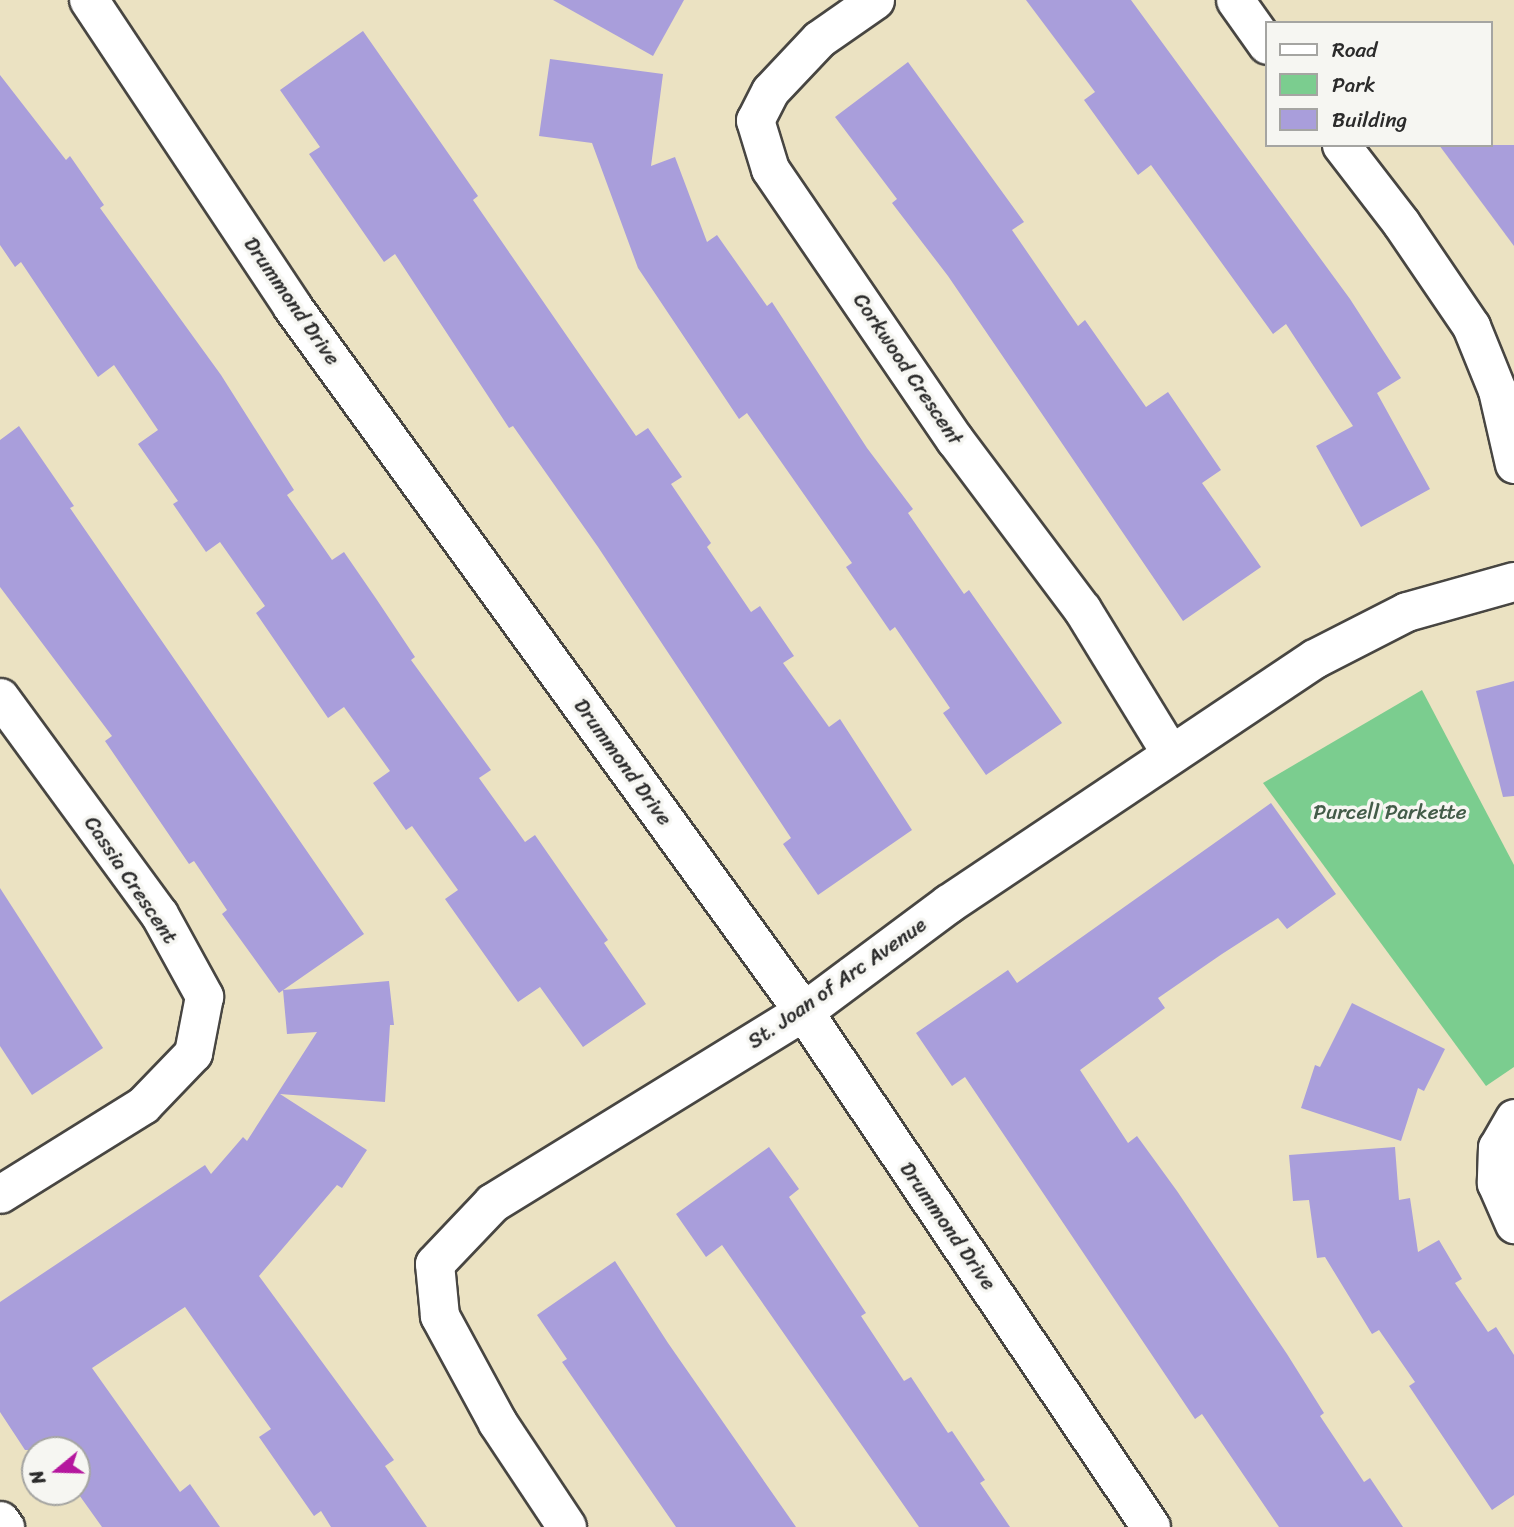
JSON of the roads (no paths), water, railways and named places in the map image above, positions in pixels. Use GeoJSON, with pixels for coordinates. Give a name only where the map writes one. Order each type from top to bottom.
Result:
{"type":"FeatureCollection","features":[{"type":"Feature","properties":{"kind":"street","name":"Drummond Drive"},"geometry":{"type":"LineString","coordinates":[[89,0],[292,306],[804,1012],[1151,1527]]}},
{"type":"Feature","properties":{"kind":"street","name":"Corkwood Crescent"},"geometry":{"type":"LineString","coordinates":[[875,0],[819,39],[770,91],[755,120],[770,169],[955,440],[1082,609],[1171,754]]}},
{"type":"Feature","properties":{"kind":"street"},"geometry":{"type":"LineString","coordinates":[[1235,0],[1266,44]]}},
{"type":"Feature","properties":{"kind":"street"},"geometry":{"type":"LineString","coordinates":[[1343,147],[1401,223],[1471,326],[1497,390],[1514,464]]}},
{"type":"Feature","properties":{"kind":"street","name":"St. Joan of Arc Avenue"},"geometry":{"type":"LineString","coordinates":[[567,1527],[498,1423],[440,1316],[435,1264],[493,1203],[804,1012],[949,904],[1315,659],[1407,611],[1514,582]]}},
{"type":"Feature","properties":{"kind":"street","name":"Cassia Crescent"},"geometry":{"type":"LineString","coordinates":[[0,697],[159,914],[204,996],[192,1054],[143,1105],[0,1194]]}},
{"type":"Feature","properties":{"kind":"street"},"geometry":{"type":"LineString","coordinates":[[1514,1118],[1497,1147],[1496,1171],[1496,1183],[1514,1224]]}},
{"type":"Feature","properties":{"kind":"street"},"geometry":{"type":"LineString","coordinates":[[0,1520],[5,1527]]}},
{"type":"Feature","properties":{"kind":"park label","name":"Purcell Parkette"},"geometry":{"type":"Point","coordinates":[1390,812]}}]}
